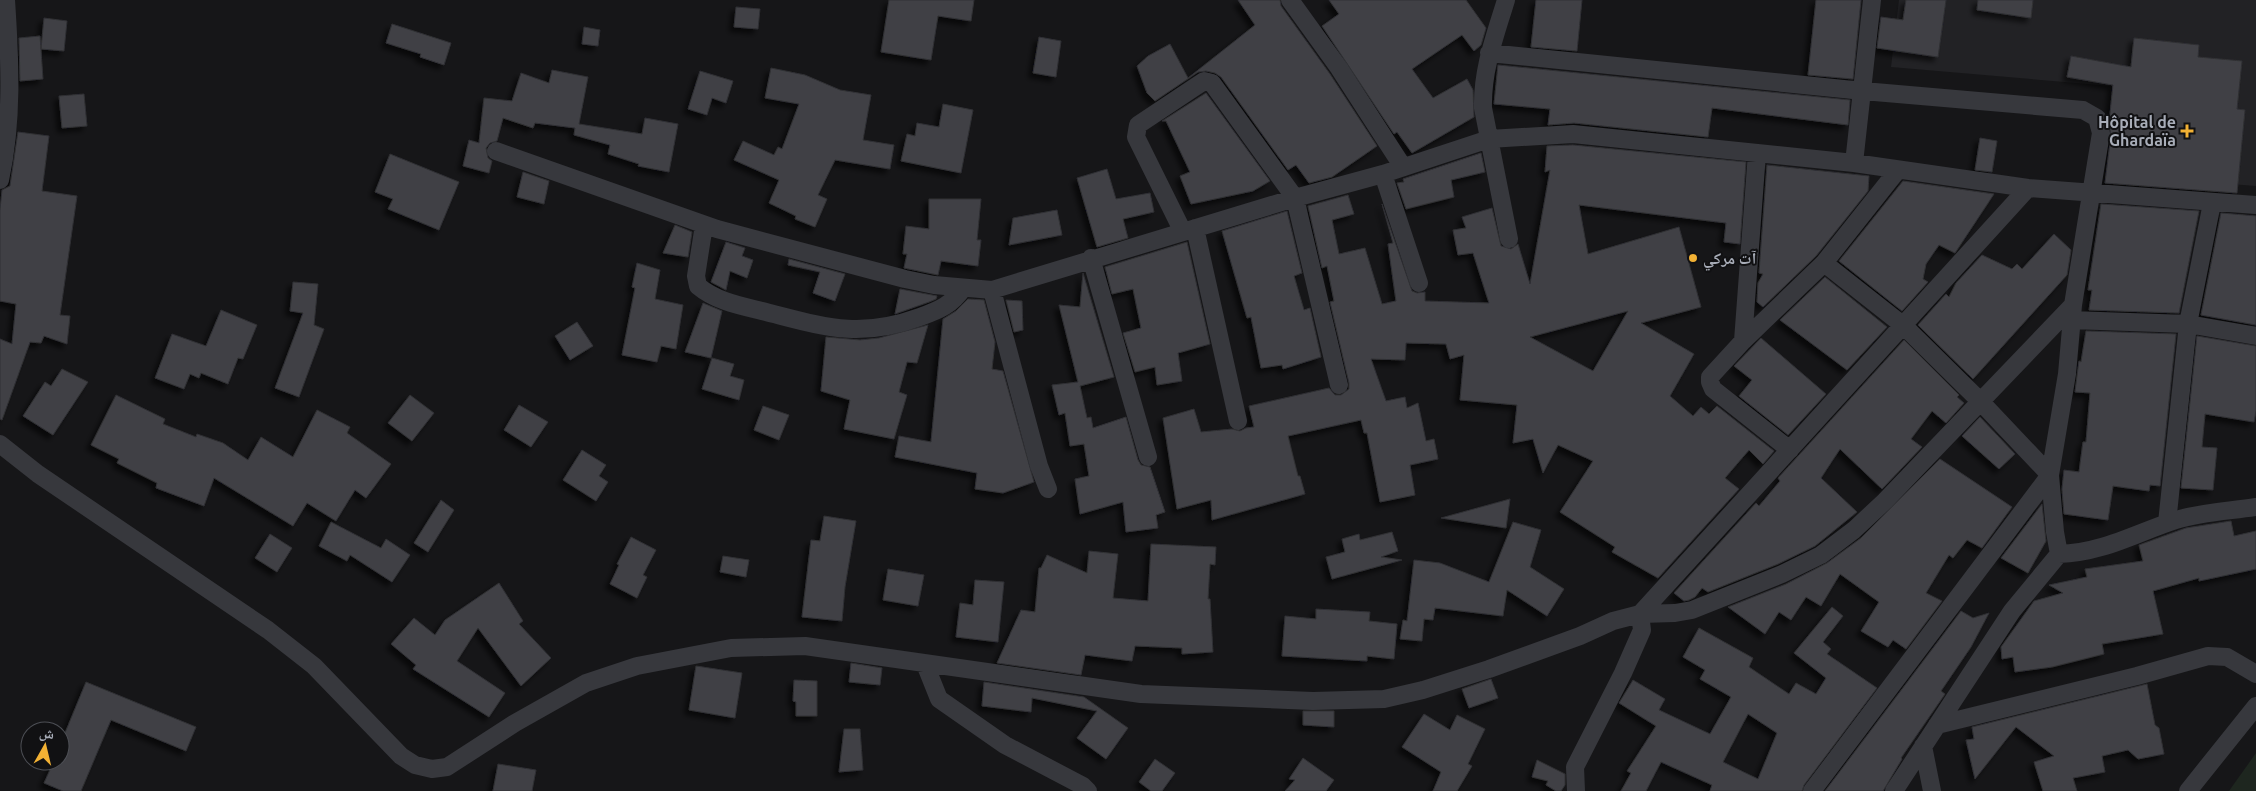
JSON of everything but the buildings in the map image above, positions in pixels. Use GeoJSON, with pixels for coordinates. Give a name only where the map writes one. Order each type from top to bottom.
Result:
{"type":"FeatureCollection","features":[{"type":"Feature","properties":{"kind":"street"},"geometry":{"type":"LineString","coordinates":[[0,180],[8,130],[9,103],[10,55],[6,0]]}},
{"type":"Feature","properties":{"kind":"street"},"geometry":{"type":"LineString","coordinates":[[1290,0],[1339,68],[1403,167]]}},
{"type":"Feature","properties":{"kind":"street"},"geometry":{"type":"LineString","coordinates":[[1506,0],[1489,53],[1482,96],[1509,239]]}},
{"type":"Feature","properties":{"kind":"street"},"geometry":{"type":"LineString","coordinates":[[1854,163],[1872,0]]}},
{"type":"Feature","properties":{"kind":"street"},"geometry":{"type":"LineString","coordinates":[[1489,53],[1863,91],[2083,110],[2097,118],[2101,133],[2099,151],[2090,193],[2072,313],[2068,374],[2050,475],[2059,554]]}},
{"type":"Feature","properties":{"kind":"street"},"geometry":{"type":"LineString","coordinates":[[1238,421],[1189,230],[1136,137],[1138,125],[1204,80],[1212,83],[1295,198],[1339,385]]}},
{"type":"Feature","properties":{"kind":"street"},"geometry":{"type":"LineString","coordinates":[[496,151],[704,225],[904,279],[934,285],[992,290],[1091,258],[1383,174],[1489,138],[1573,134],[1854,163],[2028,188],[2256,205]]}},
{"type":"Feature","properties":{"kind":"street"},"geometry":{"type":"LineString","coordinates":[[1743,341],[1757,153]]}},
{"type":"Feature","properties":{"kind":"street"},"geometry":{"type":"LineString","coordinates":[[1790,450],[1710,385],[1712,374],[1743,341],[1824,263],[1896,170]]}},
{"type":"Feature","properties":{"kind":"street"},"geometry":{"type":"LineString","coordinates":[[1383,174],[1419,283]]}},
{"type":"Feature","properties":{"kind":"street"},"geometry":{"type":"LineString","coordinates":[[1576,791],[1575,767],[1642,630],[1640,614],[2028,188]]}},
{"type":"Feature","properties":{"kind":"street"},"geometry":{"type":"LineString","coordinates":[[2167,523],[2188,324],[2212,203]]}},
{"type":"Feature","properties":{"kind":"street"},"geometry":{"type":"LineString","coordinates":[[704,225],[696,276],[698,286],[721,300],[823,326],[860,330],[903,323],[943,308],[953,301],[963,288]]}},
{"type":"Feature","properties":{"kind":"street"},"geometry":{"type":"LineString","coordinates":[[1091,258],[1148,457]]}},
{"type":"Feature","properties":{"kind":"street"},"geometry":{"type":"LineString","coordinates":[[1824,263],[1904,326],[1980,401],[2050,475]]}},
{"type":"Feature","properties":{"kind":"street"},"geometry":{"type":"LineString","coordinates":[[992,290],[1039,466],[1048,489]]}},
{"type":"Feature","properties":{"kind":"street"},"geometry":{"type":"LineString","coordinates":[[0,444],[38,474],[268,630],[314,666],[401,756],[416,765],[432,769],[446,767],[515,723],[586,683],[637,666],[731,648],[805,646],[1141,694],[1313,701],[1384,699],[1423,690],[1580,636],[1613,621],[1640,614],[1675,613],[1692,610],[1782,574],[1821,555],[1854,530],[1885,501],[1980,401],[2072,313],[2188,324],[2256,336]]}},
{"type":"Feature","properties":{"kind":"street"},"geometry":{"type":"LineString","coordinates":[[1812,791],[2050,475]]}},
{"type":"Feature","properties":{"kind":"street"},"geometry":{"type":"LineString","coordinates":[[1894,791],[2012,611],[2059,554],[2086,552],[2107,547],[2167,523],[2193,516],[2256,507]]}},
{"type":"Feature","properties":{"kind":"street"},"geometry":{"type":"LineString","coordinates":[[1937,725],[2137,676],[2208,656],[2227,657],[2256,674]]}},
{"type":"Feature","properties":{"kind":"street"},"geometry":{"type":"LineString","coordinates":[[925,664],[939,699],[1005,745],[1084,786],[1088,791]]}},
{"type":"Feature","properties":{"kind":"street"},"geometry":{"type":"LineString","coordinates":[[2188,791],[2256,706]]}},
{"type":"Feature","properties":{"kind":"street"},"geometry":{"type":"LineString","coordinates":[[1923,746],[1932,791]]}},
{"type":"Feature","properties":{"kind":"shaded area","name":"Hôpital de Ghardaïa"},"geometry":{"type":"Polygon","coordinates":[[[1899,0],[2256,0],[2256,186],[2113,175],[2123,87],[1891,67],[1899,0]]]}},
{"type":"Feature","properties":{"kind":"shaded area"},"geometry":{"type":"Polygon","coordinates":[[[2256,753],[2256,791],[2229,791],[2256,753]]]}},
{"type":"Feature","properties":{"kind":"place","name":"Hôpital de Ghardaïa"},"geometry":{"type":"Point","coordinates":[2187,131]}},
{"type":"Feature","properties":{"kind":"place","name":"آت مركي"},"geometry":{"type":"Point","coordinates":[1693,258]}}]}
